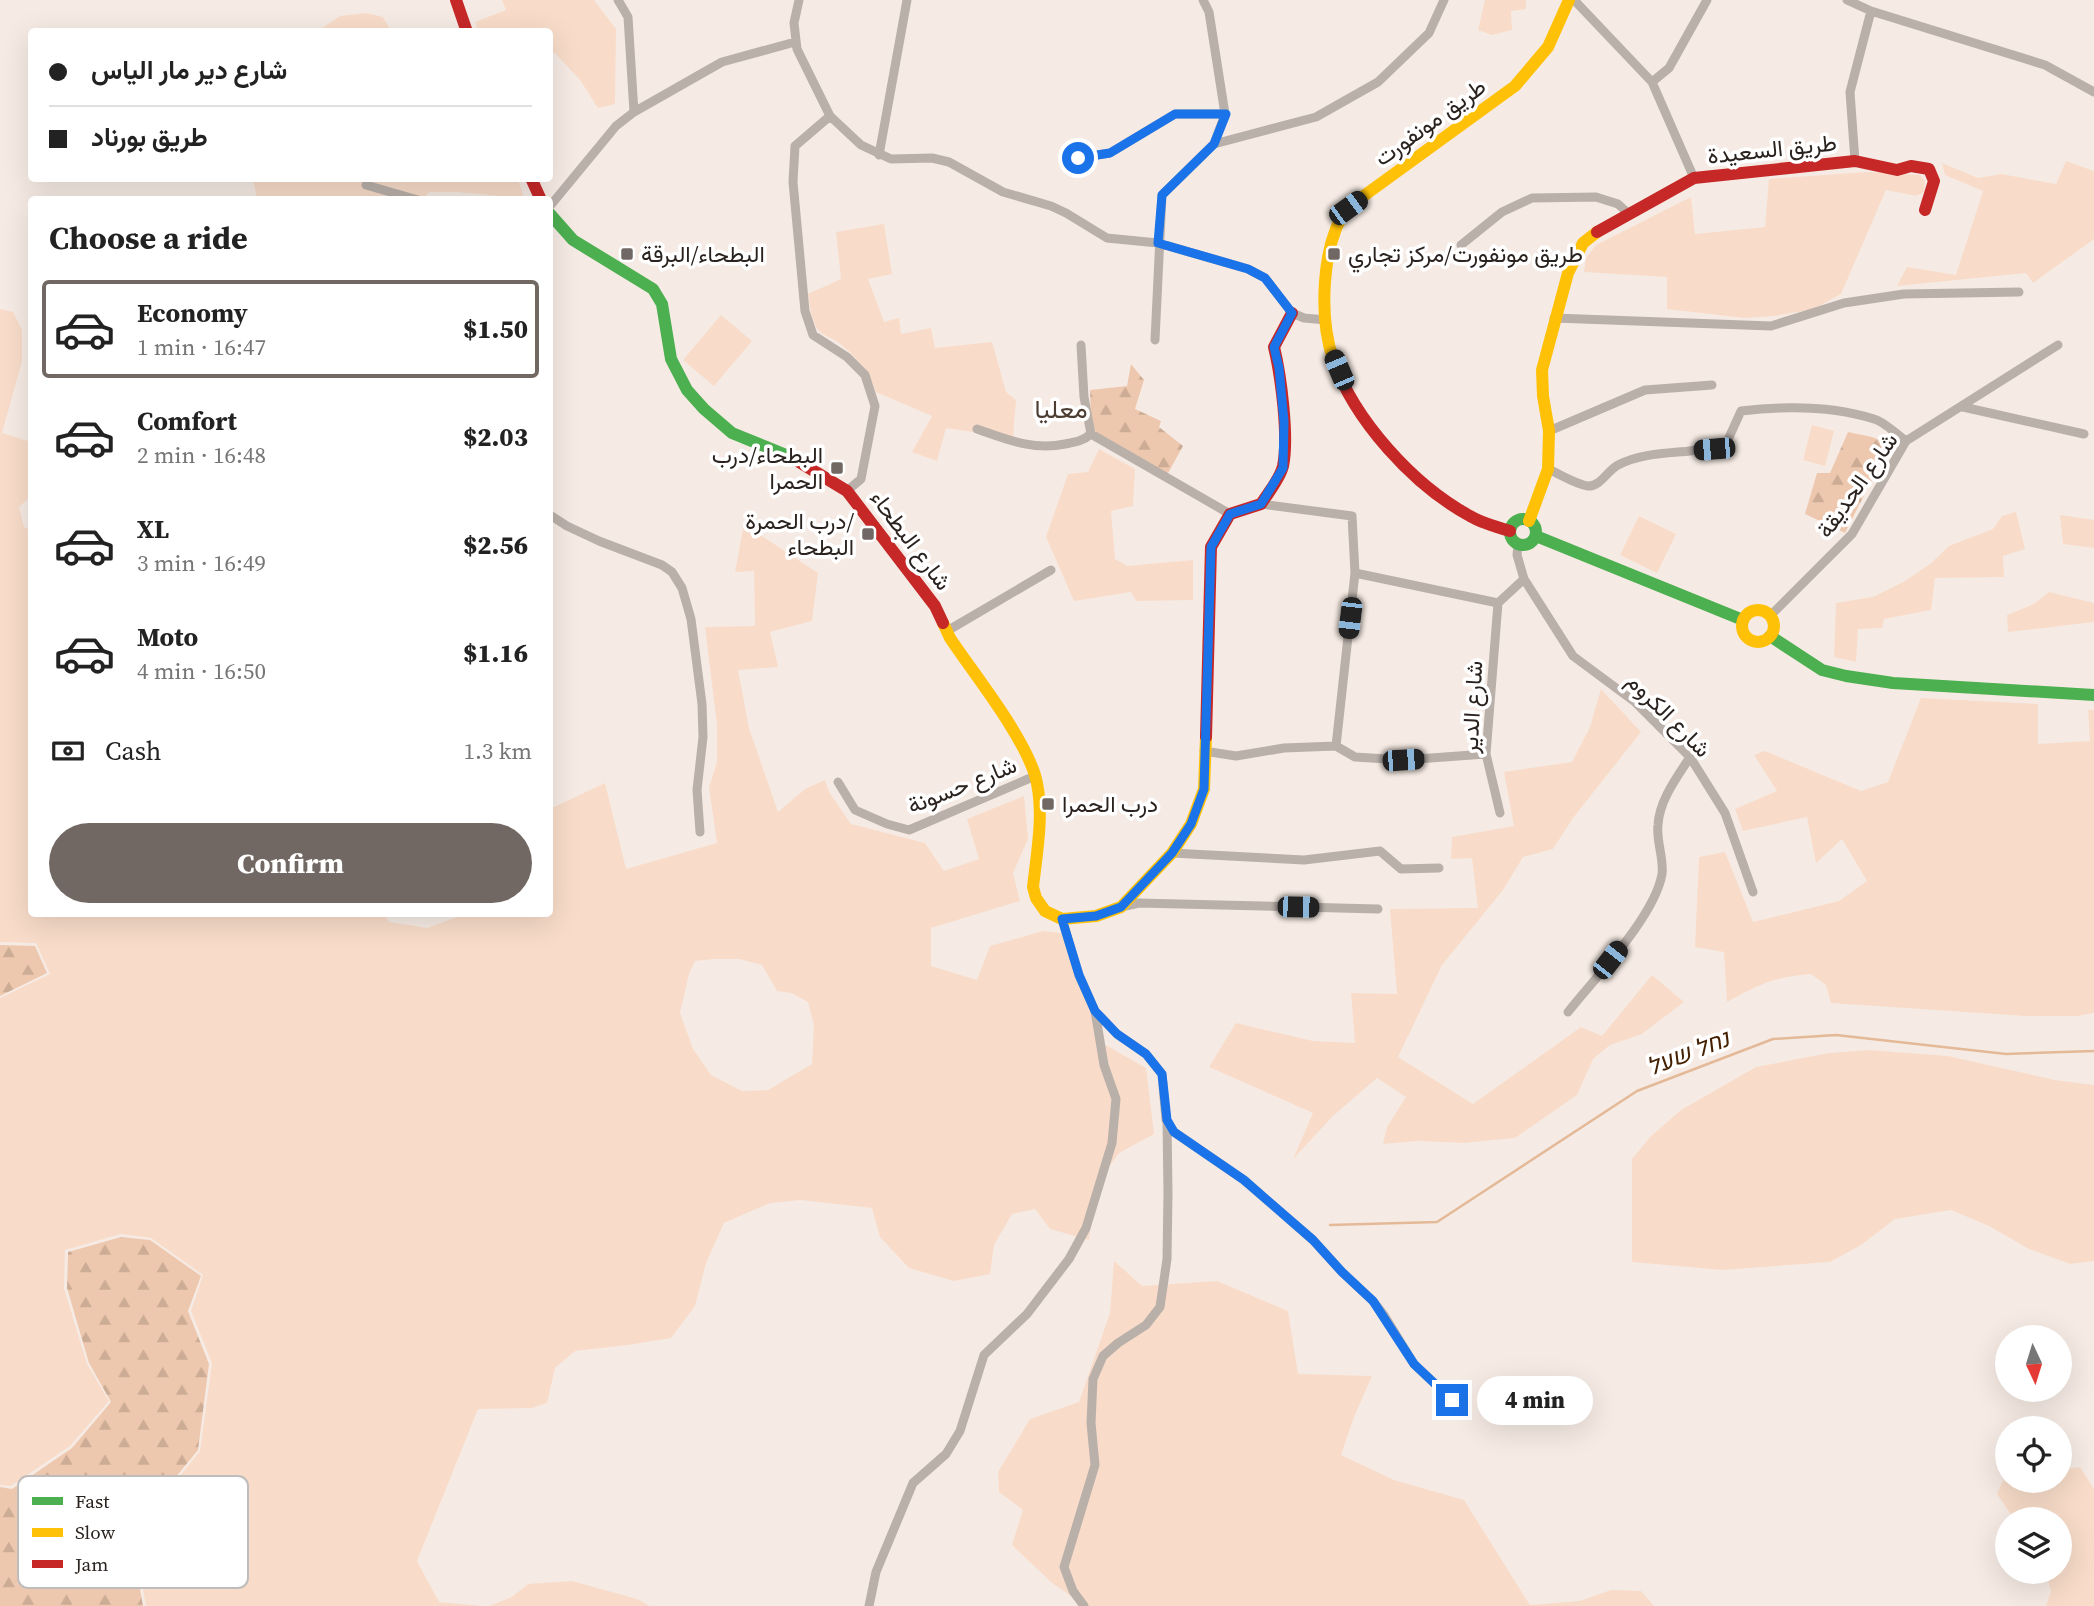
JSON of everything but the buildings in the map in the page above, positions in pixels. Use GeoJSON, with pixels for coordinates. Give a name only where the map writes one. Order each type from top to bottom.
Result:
{"type":"FeatureCollection","features":[{"type":"Feature","properties":{"kind":"street"},"geometry":{"type":"LineString","coordinates":[[456,0],[466,28]]}},
{"type":"Feature","properties":{"kind":"street"},"geometry":{"type":"LineString","coordinates":[[618,0],[628,17],[634,112]]}},
{"type":"Feature","properties":{"kind":"street"},"geometry":{"type":"LineString","coordinates":[[799,0],[794,23],[795,42],[830,116],[861,145],[891,159],[932,158],[949,162],[1003,192],[1066,213],[1107,238],[1158,243],[1248,269],[1265,278],[1292,313],[1304,318],[1326,320]]}},
{"type":"Feature","properties":{"kind":"street"},"geometry":{"type":"LineString","coordinates":[[879,155],[907,0]]}},
{"type":"Feature","properties":{"kind":"street"},"geometry":{"type":"LineString","coordinates":[[1155,340],[1162,195],[1214,144],[1226,114],[1209,12],[1203,0]]}},
{"type":"Feature","properties":{"kind":"street"},"geometry":{"type":"LineString","coordinates":[[1214,144],[1316,117],[1378,82],[1429,33],[1444,0]]}},
{"type":"Feature","properties":{"kind":"street","name":"طريق السعيدة"},"geometry":{"type":"LineString","coordinates":[[1572,0],[1652,82],[1694,178]]}},
{"type":"Feature","properties":{"kind":"street","name":"طريق مونفورت"},"geometry":{"type":"LineString","coordinates":[[1510,531],[1474,518],[1444,499],[1377,438],[1364,422],[1329,346],[1326,320],[1326,259],[1339,218],[1348,208],[1516,86],[1548,50],[1572,0]]}},
{"type":"Feature","properties":{"kind":"street"},"geometry":{"type":"LineString","coordinates":[[1652,82],[1669,68],[1707,0]]}},
{"type":"Feature","properties":{"kind":"street"},"geometry":{"type":"LineString","coordinates":[[1847,0],[1871,11],[2045,65],[2094,92]]}},
{"type":"Feature","properties":{"kind":"street"},"geometry":{"type":"LineString","coordinates":[[1855,161],[1850,92],[1871,11]]}},
{"type":"Feature","properties":{"kind":"street"},"geometry":{"type":"LineString","coordinates":[[553,202],[617,126],[634,112],[722,62],[795,42]]}},
{"type":"Feature","properties":{"kind":"street"},"geometry":{"type":"LineString","coordinates":[[1078,158],[1110,153],[1175,114],[1226,114]]}},
{"type":"Feature","properties":{"kind":"street"},"geometry":{"type":"LineString","coordinates":[[830,116],[795,146],[793,182],[805,311],[813,335],[848,357],[865,375],[875,406],[861,479],[847,491]]}},
{"type":"Feature","properties":{"kind":"street","name":"طريق السعيدة"},"geometry":{"type":"LineString","coordinates":[[1529,521],[1531,509],[1548,468],[1549,430],[1542,370],[1568,273],[1583,243],[1601,229],[1694,178],[1855,161],[1897,170],[1911,166],[1930,169],[1934,181],[1925,209]]}},
{"type":"Feature","properties":{"kind":"street"},"geometry":{"type":"LineString","coordinates":[[366,185],[404,196]]}},
{"type":"Feature","properties":{"kind":"street"},"geometry":{"type":"LineString","coordinates":[[1461,245],[1502,212],[1532,198],[1596,197],[1618,204],[1629,214]]}},
{"type":"Feature","properties":{"kind":"street","name":"شارع البطحاء"},"geometry":{"type":"LineString","coordinates":[[553,219],[573,240],[653,289],[662,304],[671,359],[687,390],[704,409],[732,433],[795,459],[847,491],[935,606],[947,631],[1021,743],[1035,776],[1040,817],[1033,887],[1036,898],[1045,911],[1062,919]]}},
{"type":"Feature","properties":{"kind":"street"},"geometry":{"type":"LineString","coordinates":[[1554,318],[1771,326],[1844,303],[1904,294],[2019,292]]}},
{"type":"Feature","properties":{"kind":"street"},"geometry":{"type":"LineString","coordinates":[[1261,504],[1283,468],[1284,422],[1279,368],[1274,347],[1292,313]]}},
{"type":"Feature","properties":{"kind":"street"},"geometry":{"type":"LineString","coordinates":[[1081,345],[1084,397],[1091,434],[1230,514]]}},
{"type":"Feature","properties":{"kind":"street","name":"شارع الحديقة"},"geometry":{"type":"LineString","coordinates":[[1770,616],[1852,534],[1906,441],[2058,345]]}},
{"type":"Feature","properties":{"kind":"street"},"geometry":{"type":"LineString","coordinates":[[1549,430],[1644,390],[1712,385]]}},
{"type":"Feature","properties":{"kind":"street"},"geometry":{"type":"LineString","coordinates":[[1963,407],[2084,434]]}},
{"type":"Feature","properties":{"kind":"street"},"geometry":{"type":"LineString","coordinates":[[1548,468],[1587,486],[1595,485],[1620,464],[1662,453],[1714,449],[1726,444],[1741,411],[1760,409],[1811,408],[1876,419],[1906,441]]}},
{"type":"Feature","properties":{"kind":"street"},"geometry":{"type":"LineString","coordinates":[[976,429],[1025,445],[1047,448],[1084,440],[1091,434]]}},
{"type":"Feature","properties":{"kind":"street"},"geometry":{"type":"LineString","coordinates":[[1121,907],[1172,853],[1191,824],[1204,789],[1211,547],[1230,514],[1261,504],[1352,516],[1355,573],[1336,746]]}},
{"type":"Feature","properties":{"kind":"street"},"geometry":{"type":"LineString","coordinates":[[553,517],[599,541],[662,565],[672,572],[682,588],[691,620],[702,704],[703,737],[697,790],[700,832]]}},
{"type":"Feature","properties":{"kind":"street"},"geometry":{"type":"LineString","coordinates":[[1517,521],[1529,521],[1535,527],[1535,536],[1527,545],[1518,545],[1511,540],[1510,531],[1517,521]]}},
{"type":"Feature","properties":{"kind":"street"},"geometry":{"type":"LineString","coordinates":[[1535,536],[1743,620]]}},
{"type":"Feature","properties":{"kind":"street","name":"شارع الكروم"},"geometry":{"type":"LineString","coordinates":[[1518,545],[1517,555],[1524,579],[1573,656],[1635,702],[1690,757],[1725,813],[1753,892]]}},
{"type":"Feature","properties":{"kind":"street"},"geometry":{"type":"LineString","coordinates":[[947,631],[1051,570]]}},
{"type":"Feature","properties":{"kind":"street"},"geometry":{"type":"LineString","coordinates":[[1355,573],[1498,603],[1524,579]]}},
{"type":"Feature","properties":{"kind":"street","name":"شارع الدير"},"geometry":{"type":"LineString","coordinates":[[1498,603],[1486,754],[1500,813]]}},
{"type":"Feature","properties":{"kind":"street"},"geometry":{"type":"LineString","coordinates":[[1761,610],[1770,616],[1774,626],[1770,636],[1762,641],[1752,641],[1744,634],[1743,620],[1746,615],[1761,610]]}},
{"type":"Feature","properties":{"kind":"street"},"geometry":{"type":"LineString","coordinates":[[1770,636],[1822,670],[1846,676],[1893,683],[2094,695]]}},
{"type":"Feature","properties":{"kind":"street"},"geometry":{"type":"LineString","coordinates":[[1204,751],[1236,756],[1284,748],[1336,746],[1355,757],[1403,760],[1486,754]]}},
{"type":"Feature","properties":{"kind":"street"},"geometry":{"type":"LineString","coordinates":[[1568,1012],[1652,902],[1662,873],[1657,824],[1669,790],[1690,757]]}},
{"type":"Feature","properties":{"kind":"street","name":"شارع حسونة"},"geometry":{"type":"LineString","coordinates":[[838,782],[855,810],[909,830],[1035,776]]}},
{"type":"Feature","properties":{"kind":"street"},"geometry":{"type":"LineString","coordinates":[[1172,853],[1304,860],[1380,851],[1401,869],[1439,868]]}},
{"type":"Feature","properties":{"kind":"street"},"geometry":{"type":"LineString","coordinates":[[869,1606],[876,1572],[913,1483],[946,1454],[960,1431],[984,1355],[1027,1314],[1069,1259],[1086,1228],[1112,1143],[1116,1099],[1104,1065],[1095,1011],[1079,975],[1062,919],[1096,916],[1139,903],[1378,909]]}},
{"type":"Feature","properties":{"kind":"street"},"geometry":{"type":"LineString","coordinates":[[1084,1606],[1073,1591],[1064,1567],[1095,1465],[1091,1423],[1093,1379],[1103,1356],[1146,1325],[1160,1307],[1167,1259],[1167,1120],[1162,1074],[1146,1054],[1117,1034],[1095,1011]]}},
{"type":"Feature","properties":{"kind":"street"},"geometry":{"type":"LineString","coordinates":[[1167,1120],[1174,1132],[1244,1180],[1313,1240],[1373,1301],[1414,1364],[1452,1400]]}},
{"type":"Feature","properties":{"kind":"shaded area"},"geometry":{"type":"Polygon","coordinates":[[[502,0],[594,0],[616,29],[615,104],[598,108],[580,80],[553,53],[553,28],[477,28],[475,22],[506,10],[502,0]]]}},
{"type":"Feature","properties":{"kind":"shaded area"},"geometry":{"type":"Polygon","coordinates":[[[1485,0],[1526,0],[1526,9],[1511,11],[1512,30],[1492,35],[1478,30],[1485,0]]]}},
{"type":"Feature","properties":{"kind":"shaded area"},"geometry":{"type":"Polygon","coordinates":[[[366,13],[383,17],[389,28],[322,28],[340,16],[366,13]]]}},
{"type":"Feature","properties":{"kind":"shaded area"},"geometry":{"type":"Polygon","coordinates":[[[2066,161],[2094,171],[2094,239],[2033,283],[2026,273],[1897,286],[1907,267],[1956,275],[1983,191],[1945,175],[1942,163],[1978,178],[2001,174],[2056,184],[2066,161]]]}},
{"type":"Feature","properties":{"kind":"shaded area"},"geometry":{"type":"Polygon","coordinates":[[[1868,172],[1920,175],[1925,181],[1924,192],[1916,196],[1886,190],[1841,294],[1814,309],[1744,318],[1667,309],[1667,277],[1584,272],[1586,258],[1596,245],[1691,197],[1695,234],[1765,227],[1769,179],[1868,172]]]}},
{"type":"Feature","properties":{"kind":"shaded area"},"geometry":{"type":"Polygon","coordinates":[[[254,182],[519,182],[523,196],[429,192],[426,196],[256,196],[254,182]]]}},
{"type":"Feature","properties":{"kind":"shaded area"},"geometry":{"type":"Polygon","coordinates":[[[884,224],[892,274],[868,279],[884,322],[899,318],[901,334],[931,328],[935,348],[992,342],[1006,392],[1016,400],[1013,438],[946,428],[937,461],[912,452],[932,416],[876,392],[857,359],[817,328],[811,314],[808,294],[841,279],[836,232],[884,224]]]}},
{"type":"Feature","properties":{"kind":"shaded area"},"geometry":{"type":"Polygon","coordinates":[[[0,309],[13,312],[22,330],[22,361],[2,433],[28,441],[28,499],[19,507],[24,527],[28,529],[28,917],[386,917],[389,922],[427,928],[457,917],[553,917],[553,808],[605,783],[626,869],[717,843],[709,788],[717,762],[717,725],[705,627],[755,626],[754,571],[735,572],[744,524],[818,573],[812,621],[770,632],[778,667],[738,670],[749,728],[778,812],[805,789],[825,780],[829,792],[851,824],[925,843],[944,871],[979,859],[967,819],[1024,796],[1028,839],[1013,873],[1020,901],[931,928],[931,966],[977,980],[990,946],[1043,931],[1066,934],[1101,1020],[1104,1044],[1146,1068],[1154,1134],[1119,1153],[1095,1186],[1089,1240],[1050,1229],[1035,1209],[1012,1214],[994,1245],[990,1274],[954,1281],[909,1268],[880,1237],[872,1208],[801,1200],[770,1203],[724,1223],[706,1263],[695,1306],[671,1338],[575,1351],[555,1368],[547,1403],[532,1408],[478,1409],[417,1561],[439,1602],[482,1606],[146,1606],[143,1588],[248,1588],[248,1476],[180,1476],[200,1451],[212,1363],[191,1311],[203,1275],[151,1238],[121,1234],[65,1250],[64,1288],[87,1364],[109,1401],[70,1446],[26,1476],[18,1476],[18,1481],[11,1486],[0,1485],[0,998],[50,974],[36,943],[0,942],[0,309]],[[739,959],[695,961],[689,974],[680,1013],[693,1049],[711,1075],[742,1091],[768,1090],[812,1064],[814,1026],[808,1002],[791,993],[777,991],[762,965],[739,959]]]}},
{"type":"Feature","properties":{"kind":"shaded area"},"geometry":{"type":"Polygon","coordinates":[[[721,315],[752,341],[714,386],[683,360],[721,315]]]}},
{"type":"Feature","properties":{"kind":"shaded area"},"geometry":{"type":"Polygon","coordinates":[[[1812,425],[1834,431],[1825,466],[1803,460],[1812,425]]]}},
{"type":"Feature","properties":{"kind":"shaded area"},"geometry":{"type":"Polygon","coordinates":[[[1099,449],[1135,469],[1133,506],[1111,511],[1115,559],[1127,566],[1193,560],[1193,600],[1136,601],[1131,592],[1074,601],[1046,537],[1068,474],[1088,472],[1099,449]]]}},
{"type":"Feature","properties":{"kind":"shaded area"},"geometry":{"type":"Polygon","coordinates":[[[2016,512],[2025,549],[2003,556],[2004,577],[1935,578],[1931,610],[1884,619],[1882,628],[1858,629],[1856,662],[1834,657],[1836,603],[1873,597],[1905,581],[1930,564],[1949,546],[1993,529],[2002,516],[2016,512]]]}},
{"type":"Feature","properties":{"kind":"shaded area"},"geometry":{"type":"Polygon","coordinates":[[[2060,515],[2094,520],[2094,548],[2063,544],[2060,515]]]}},
{"type":"Feature","properties":{"kind":"shaded area"},"geometry":{"type":"Polygon","coordinates":[[[1639,516],[1676,534],[1657,573],[1620,555],[1639,516]]]}},
{"type":"Feature","properties":{"kind":"shaded area"},"geometry":{"type":"Polygon","coordinates":[[[2049,592],[2094,603],[2094,622],[2008,632],[2007,615],[2034,604],[2049,592]]]}},
{"type":"Feature","properties":{"kind":"shaded area"},"geometry":{"type":"Polygon","coordinates":[[[1601,689],[1641,732],[1573,818],[1553,849],[1523,857],[1503,890],[1442,965],[1398,1057],[1473,1104],[1581,1027],[1602,1036],[1652,975],[1684,1002],[1642,1034],[1610,1045],[1593,1059],[1577,1095],[1515,1138],[1464,1143],[1418,1141],[1383,1144],[1387,1127],[1406,1097],[1377,1078],[1333,1116],[1293,1159],[1313,1113],[1209,1067],[1236,1023],[1313,1041],[1355,1043],[1351,993],[1397,994],[1390,909],[1478,908],[1472,858],[1451,859],[1452,837],[1514,826],[1504,772],[1572,762],[1590,727],[1601,689]]]}},
{"type":"Feature","properties":{"kind":"shaded area"},"geometry":{"type":"Polygon","coordinates":[[[1921,698],[2038,704],[2038,744],[2090,741],[2088,710],[2094,710],[2094,1013],[2077,1016],[2025,1016],[1831,1003],[1826,985],[1811,974],[1767,982],[1727,1002],[1724,952],[1695,947],[1699,857],[1725,852],[1753,922],[1839,901],[1867,881],[1842,839],[1816,863],[1807,817],[1743,831],[1735,809],[1777,791],[1754,755],[1765,751],[1861,791],[1888,782],[1921,698]]]}},
{"type":"Feature","properties":{"kind":"shaded area"},"geometry":{"type":"Polygon","coordinates":[[[1869,1050],[1948,1056],[2055,1080],[2094,1085],[2094,1261],[2070,1264],[2029,1249],[1989,1226],[1951,1210],[1895,1219],[1861,1245],[1830,1262],[1722,1270],[1632,1262],[1632,1159],[1650,1137],[1681,1110],[1756,1067],[1829,1053],[1869,1050]]]}},
{"type":"Feature","properties":{"kind":"shaded area"},"geometry":{"type":"Polygon","coordinates":[[[1114,1261],[1142,1286],[1217,1281],[1288,1311],[1298,1374],[1372,1376],[1341,1455],[1394,1480],[1464,1500],[1530,1605],[1580,1601],[1611,1590],[1641,1591],[1654,1606],[1086,1606],[1052,1583],[1012,1545],[1023,1510],[999,1492],[998,1472],[1030,1419],[1079,1402],[1110,1313],[1114,1261]]]}},
{"type":"Feature","properties":{"kind":"shaded area"},"geometry":{"type":"Polygon","coordinates":[[[2080,1467],[2094,1489],[2094,1606],[2046,1606],[2051,1591],[2049,1584],[2072,1584],[2072,1507],[2006,1507],[1997,1494],[2072,1493],[2072,1468],[2080,1467]]]}},
{"type":"Feature","properties":{"kind":"shaded area"},"geometry":{"type":"Polygon","coordinates":[[[572,1581],[637,1599],[650,1606],[489,1606],[512,1597],[528,1584],[572,1581]]]}},
{"type":"Feature","properties":{"kind":"green space"},"geometry":{"type":"Polygon","coordinates":[[[1131,364],[1144,380],[1135,409],[1161,421],[1159,427],[1183,446],[1167,475],[1096,433],[1091,420],[1090,390],[1127,386],[1131,364]]]}},
{"type":"Feature","properties":{"kind":"green space"},"geometry":{"type":"Polygon","coordinates":[[[1848,432],[1872,437],[1893,446],[1884,456],[1845,533],[1805,514],[1817,473],[1830,473],[1848,432]]]}},
{"type":"Feature","properties":{"kind":"green space"},"geometry":{"type":"Polygon","coordinates":[[[0,945],[35,946],[47,973],[0,996],[0,945]]]}},
{"type":"Feature","properties":{"kind":"green space"},"geometry":{"type":"Polygon","coordinates":[[[121,1237],[150,1240],[201,1276],[188,1311],[209,1364],[198,1450],[177,1476],[31,1476],[72,1448],[111,1402],[89,1363],[67,1288],[68,1252],[121,1237]]]}},
{"type":"Feature","properties":{"kind":"green space"},"geometry":{"type":"Polygon","coordinates":[[[18,1485],[18,1588],[140,1588],[143,1606],[0,1606],[0,1487],[12,1489],[18,1485]]]}},
{"type":"Feature","properties":{"kind":"waterway","name":"נחל שעל"},"geometry":{"type":"LineString","coordinates":[[1330,1225],[1437,1222],[1637,1091],[1773,1039],[1836,1035],[2006,1054],[2094,1051]]}},
{"type":"Feature","properties":{"kind":"traffic: fast"},"geometry":{"type":"LineString","coordinates":[[553,217],[573,240],[653,289],[662,304],[671,359],[687,390],[704,409],[732,433],[791,457]]}},
{"type":"Feature","properties":{"kind":"traffic: fast"},"geometry":{"type":"LineString","coordinates":[[1523,519],[1532,523],[1536,532],[1532,541],[1523,545],[1514,541],[1510,532],[1514,523],[1523,519]]}},
{"type":"Feature","properties":{"kind":"traffic: fast"},"geometry":{"type":"LineString","coordinates":[[1536,536],[1743,620]]}},
{"type":"Feature","properties":{"kind":"traffic: fast"},"geometry":{"type":"LineString","coordinates":[[1770,636],[1822,670],[1846,676],[1893,683],[2094,695]]}},
{"type":"Feature","properties":{"kind":"traffic: slow"},"geometry":{"type":"LineString","coordinates":[[1333,359],[1326,323],[1325,282],[1332,241],[1347,208],[1515,86],[1548,47],[1569,0]]}},
{"type":"Feature","properties":{"kind":"traffic: slow"},"geometry":{"type":"LineString","coordinates":[[1529,521],[1548,469],[1549,431],[1542,370],[1568,273],[1583,243],[1597,232]]}},
{"type":"Feature","properties":{"kind":"traffic: slow"},"geometry":{"type":"LineString","coordinates":[[1758,610],[1769,615],[1774,626],[1769,637],[1758,642],[1747,637],[1742,626],[1747,615],[1758,610]]}},
{"type":"Feature","properties":{"kind":"traffic: slow"},"geometry":{"type":"LineString","coordinates":[[943,623],[950,638],[1009,723],[1035,775],[1039,831],[1033,887],[1036,898],[1045,911],[1062,919],[1096,916],[1121,907],[1172,853],[1191,824],[1204,789],[1206,737]]}},
{"type":"Feature","properties":{"kind":"traffic: jam"},"geometry":{"type":"LineString","coordinates":[[456,0],[466,28]]}},
{"type":"Feature","properties":{"kind":"traffic: jam"},"geometry":{"type":"LineString","coordinates":[[1597,232],[1694,178],[1855,161],[1897,170],[1911,166],[1929,169],[1934,181],[1925,210]]}},
{"type":"Feature","properties":{"kind":"traffic: jam"},"geometry":{"type":"LineString","coordinates":[[533,182],[539,196]]}},
{"type":"Feature","properties":{"kind":"traffic: jam"},"geometry":{"type":"LineString","coordinates":[[1206,737],[1211,547],[1230,514],[1261,504],[1277,481],[1283,466],[1285,423],[1274,347],[1292,313]]}},
{"type":"Feature","properties":{"kind":"traffic: jam"},"geometry":{"type":"LineString","coordinates":[[1333,359],[1355,405],[1388,449],[1407,469],[1449,503],[1470,516],[1510,531]]}},
{"type":"Feature","properties":{"kind":"traffic: jam"},"geometry":{"type":"LineString","coordinates":[[791,457],[847,491],[935,606],[943,623]]}},
{"type":"Feature","properties":{"kind":"place","name":"البطحاء/البرقة"},"geometry":{"type":"Point","coordinates":[627,254]}},
{"type":"Feature","properties":{"kind":"place","name":"طريق مونفورت/مركز تجاري"},"geometry":{"type":"Point","coordinates":[1334,254]}},
{"type":"Feature","properties":{"kind":"place","name":"البطحاء/درب الحمرا"},"geometry":{"type":"Point","coordinates":[837,468]}},
{"type":"Feature","properties":{"kind":"place","name":"درب الحمرة/ البطحاء"},"geometry":{"type":"Point","coordinates":[868,534]}},
{"type":"Feature","properties":{"kind":"place","name":"درب الحمرا"},"geometry":{"type":"Point","coordinates":[1048,804]}},
{"type":"Feature","properties":{"kind":"district","name":"معليا"},"geometry":{"type":"Point","coordinates":[1061,409]}},
{"type":"Feature","properties":{"kind":"route"},"geometry":{"type":"LineString","coordinates":[[1078,158],[1110,153],[1175,114],[1226,114],[1214,144],[1162,195],[1158,243],[1248,269],[1265,278],[1292,313],[1274,347],[1279,368],[1284,422],[1283,468],[1261,504],[1230,514],[1211,547],[1204,789],[1191,824],[1172,853],[1121,907],[1096,916],[1062,919],[1079,975],[1095,1011],[1117,1034],[1146,1054],[1162,1074],[1167,1120],[1174,1132],[1244,1180],[1313,1240],[1373,1301],[1414,1364],[1452,1400]]}}]}
